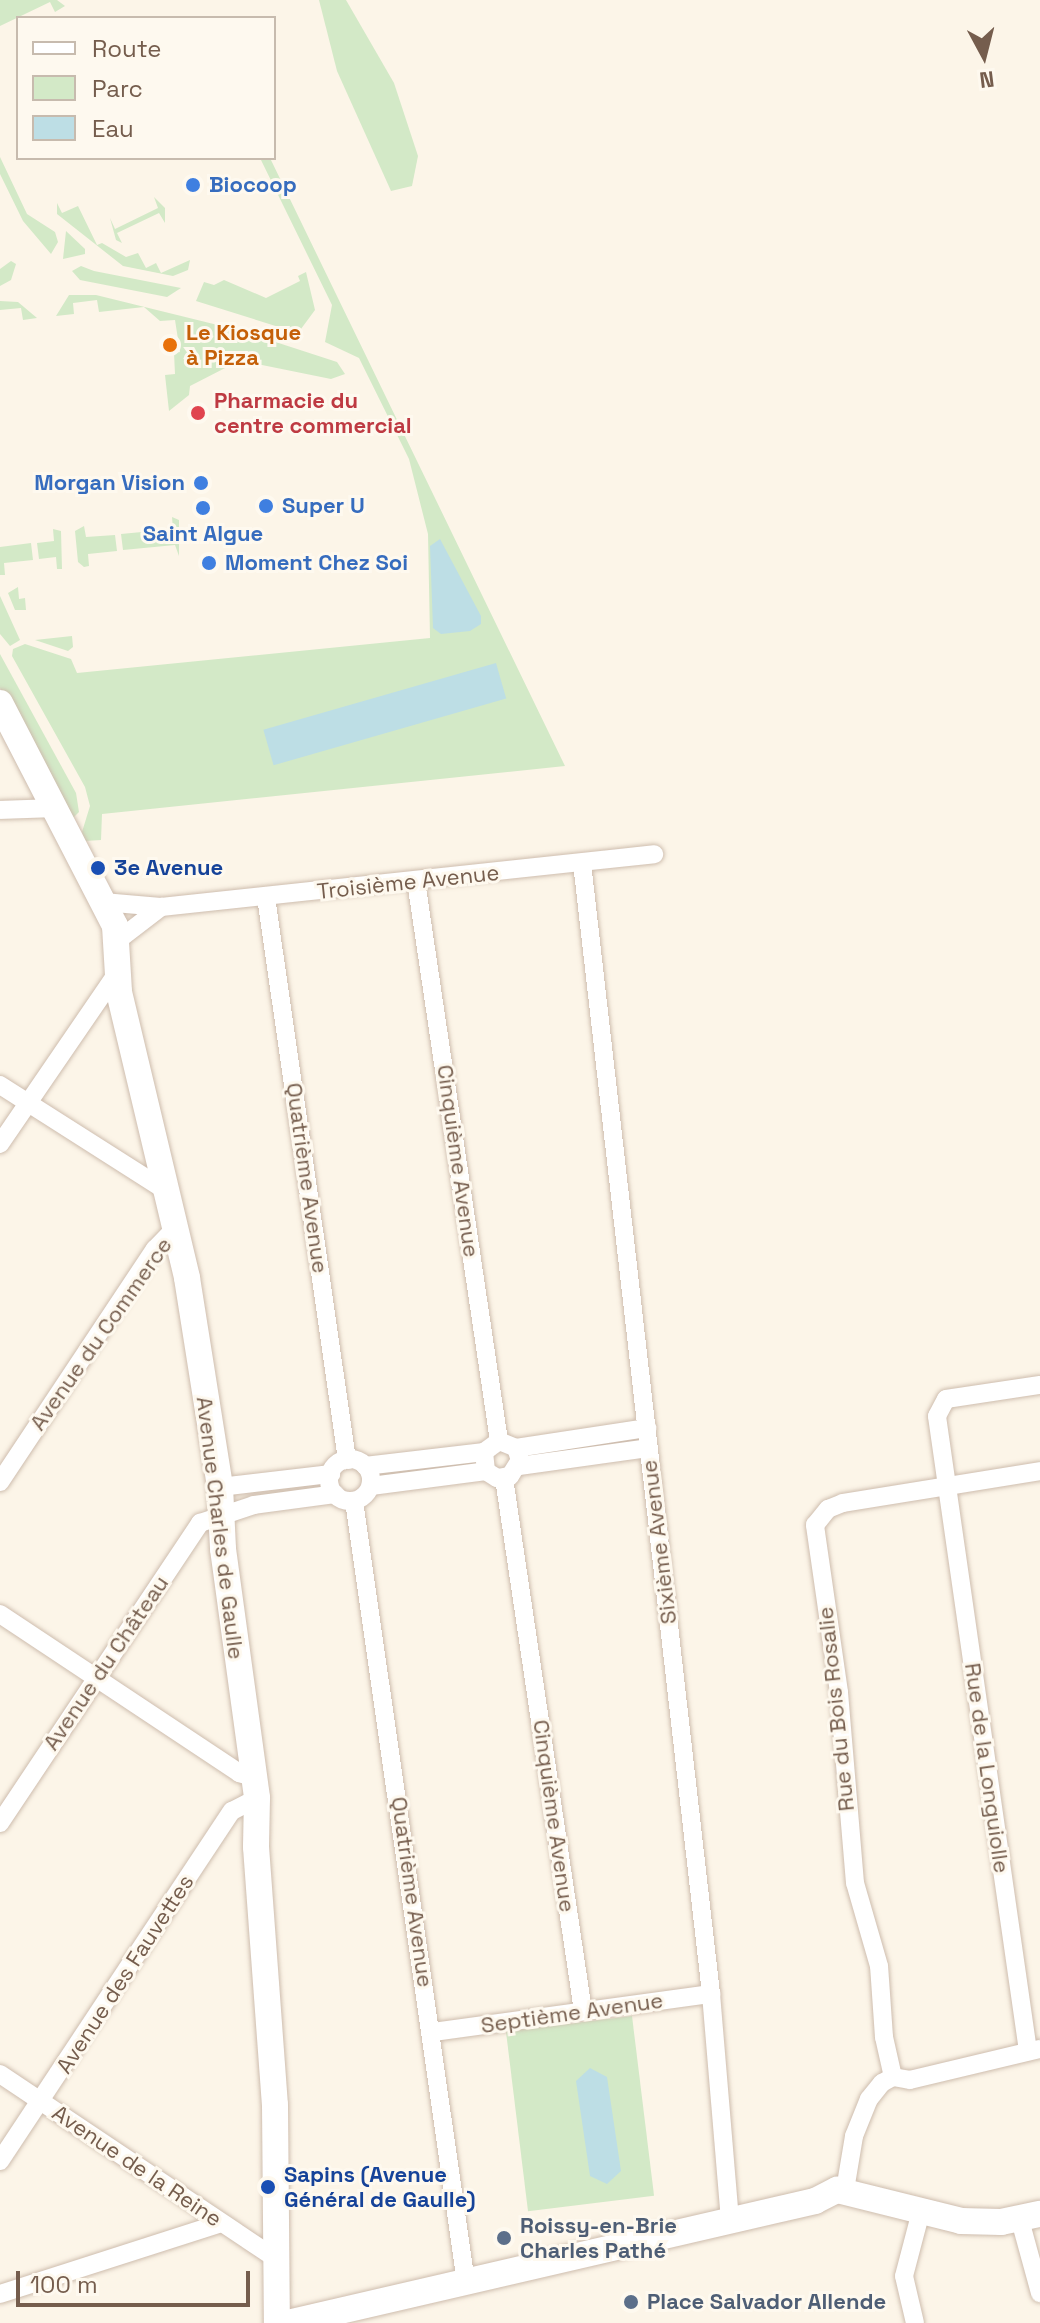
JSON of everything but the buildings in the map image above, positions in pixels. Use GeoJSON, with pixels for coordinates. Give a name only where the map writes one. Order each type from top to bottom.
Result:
{"type":"FeatureCollection","features":[{"type":"Feature","properties":{"kind":"main road","name":"Avenue Charles de Gaulle"},"geometry":{"type":"LineString","coordinates":[[0,703],[103,902],[117,941],[117,973],[176,1227],[220,1487],[256,1788],[256,1847],[275,2105],[277,2323]]}},
{"type":"Feature","properties":{"kind":"main road"},"geometry":{"type":"LineString","coordinates":[[288,2323],[318,2320],[730,2221],[845,2190],[961,2221],[1030,2217]]}},
{"type":"Feature","properties":{"kind":"main road"},"geometry":{"type":"LineString","coordinates":[[275,2264],[303,2309],[318,2320]]}},
{"type":"Feature","properties":{"kind":"street"},"geometry":{"type":"LineString","coordinates":[[0,810],[54,808]]}},
{"type":"Feature","properties":{"kind":"street","name":"Troisième Avenue"},"geometry":{"type":"LineString","coordinates":[[103,902],[161,907],[654,854]]}},
{"type":"Feature","properties":{"kind":"street","name":"Sixième Avenue"},"geometry":{"type":"LineString","coordinates":[[582,863],[711,1994],[730,2221]]}},
{"type":"Feature","properties":{"kind":"street","name":"Cinquième Avenue"},"geometry":{"type":"LineString","coordinates":[[416,881],[583,2011]]}},
{"type":"Feature","properties":{"kind":"street","name":"Quatrième Avenue"},"geometry":{"type":"LineString","coordinates":[[266,897],[356,1463],[371,1486]]}},
{"type":"Feature","properties":{"kind":"street"},"geometry":{"type":"LineString","coordinates":[[117,941],[161,907]]}},
{"type":"Feature","properties":{"kind":"street"},"geometry":{"type":"LineString","coordinates":[[0,1144],[117,973]]}},
{"type":"Feature","properties":{"kind":"street"},"geometry":{"type":"LineString","coordinates":[[0,1085],[168,1192]]}},
{"type":"Feature","properties":{"kind":"street","name":"Avenue du Commerce"},"geometry":{"type":"LineString","coordinates":[[0,1482],[155,1249],[176,1227]]}},
{"type":"Feature","properties":{"kind":"street","name":"Rue de la Longuiolle"},"geometry":{"type":"LineString","coordinates":[[1034,2050],[937,1416],[940,1403],[1040,1385]]}},
{"type":"Feature","properties":{"kind":"street"},"geometry":{"type":"LineString","coordinates":[[221,1515],[254,1505],[335,1494],[354,1501],[371,1486],[647,1428]]}},
{"type":"Feature","properties":{"kind":"street"},"geometry":{"type":"LineString","coordinates":[[220,1487],[331,1474],[356,1463],[501,1459],[648,1448]]}},
{"type":"Feature","properties":{"kind":"street","name":"Rue du Bois Rosalie"},"geometry":{"type":"LineString","coordinates":[[893,2077],[884,2037],[879,1966],[855,1883],[839,1692],[815,1529],[822,1515],[838,1505],[946,1484],[1040,1471]]}},
{"type":"Feature","properties":{"kind":"street"},"geometry":{"type":"LineString","coordinates":[[331,1474],[335,1494]]}},
{"type":"Feature","properties":{"kind":"street","name":"Quatrième Avenue"},"geometry":{"type":"LineString","coordinates":[[354,1501],[433,2032],[466,2283]]}},
{"type":"Feature","properties":{"kind":"street","name":"Avenue du Château"},"geometry":{"type":"LineString","coordinates":[[0,1823],[200,1523],[221,1515]]}},
{"type":"Feature","properties":{"kind":"street"},"geometry":{"type":"LineString","coordinates":[[0,1614],[239,1773],[256,1788]]}},
{"type":"Feature","properties":{"kind":"street","name":"Avenue des Fauvettes"},"geometry":{"type":"LineString","coordinates":[[0,2161],[232,1811],[256,1788]]}},
{"type":"Feature","properties":{"kind":"street","name":"Septième Avenue"},"geometry":{"type":"LineString","coordinates":[[433,2032],[711,1994]]}},
{"type":"Feature","properties":{"kind":"street"},"geometry":{"type":"LineString","coordinates":[[845,2190],[857,2126],[873,2093],[893,2077],[910,2080],[1034,2050]]}},
{"type":"Feature","properties":{"kind":"street","name":"Avenue de la Reine"},"geometry":{"type":"LineString","coordinates":[[0,2074],[221,2223],[275,2264]]}},
{"type":"Feature","properties":{"kind":"street"},"geometry":{"type":"LineString","coordinates":[[915,2323],[904,2276],[921,2211]]}},
{"type":"Feature","properties":{"kind":"street"},"geometry":{"type":"LineString","coordinates":[[1030,2217],[1040,2293]]}},
{"type":"Feature","properties":{"kind":"street"},"geometry":{"type":"LineString","coordinates":[[0,2294],[221,2223]]}},
{"type":"Feature","properties":{"kind":"green space"},"geometry":{"type":"Polygon","coordinates":[[[0,0],[57,0],[65,6],[55,12],[50,2],[0,26],[0,0]]]}},
{"type":"Feature","properties":{"kind":"green space"},"geometry":{"type":"Polygon","coordinates":[[[319,0],[346,0],[394,83],[418,156],[412,186],[391,191],[337,71],[319,0]]]}},
{"type":"Feature","properties":{"kind":"green space"},"geometry":{"type":"Polygon","coordinates":[[[0,157],[27,214],[55,232],[58,242],[51,254],[23,221],[0,174],[0,157]]]}},
{"type":"Feature","properties":{"kind":"green space"},"geometry":{"type":"Polygon","coordinates":[[[261,160],[271,160],[565,766],[102,814],[101,840],[85,841],[82,832],[90,806],[85,787],[12,656],[13,649],[25,644],[71,659],[77,673],[430,638],[428,534],[409,459],[359,358],[325,342],[332,305],[261,160]]]}},
{"type":"Feature","properties":{"kind":"green space"},"geometry":{"type":"Polygon","coordinates":[[[154,197],[165,208],[165,223],[159,213],[117,233],[122,243],[116,240],[110,218],[115,229],[158,208],[154,197]]]}},
{"type":"Feature","properties":{"kind":"green space"},"geometry":{"type":"Polygon","coordinates":[[[57,203],[62,213],[78,206],[97,245],[102,243],[126,257],[138,253],[146,268],[156,263],[161,273],[190,260],[188,270],[173,276],[123,266],[57,214],[57,203]]]}},
{"type":"Feature","properties":{"kind":"green space"},"geometry":{"type":"Polygon","coordinates":[[[66,231],[85,249],[85,254],[63,259],[66,231]]]}},
{"type":"Feature","properties":{"kind":"green space"},"geometry":{"type":"Polygon","coordinates":[[[11,261],[16,264],[11,280],[0,286],[0,269],[11,261]]]}},
{"type":"Feature","properties":{"kind":"green space"},"geometry":{"type":"Polygon","coordinates":[[[81,266],[181,288],[167,297],[80,280],[72,271],[81,266]]]}},
{"type":"Feature","properties":{"kind":"green space"},"geometry":{"type":"Polygon","coordinates":[[[306,272],[315,310],[298,333],[196,301],[204,282],[214,285],[224,280],[266,298],[300,281],[298,276],[306,272]]]}},
{"type":"Feature","properties":{"kind":"green space"},"geometry":{"type":"Polygon","coordinates":[[[69,295],[96,295],[242,331],[337,362],[345,374],[331,379],[262,365],[229,366],[190,386],[189,395],[169,411],[165,375],[175,374],[174,353],[180,352],[175,320],[160,321],[144,307],[99,312],[97,300],[73,303],[74,314],[56,316],[69,295]]]}},
{"type":"Feature","properties":{"kind":"green space"},"geometry":{"type":"Polygon","coordinates":[[[0,301],[18,302],[37,318],[23,320],[21,308],[0,310],[0,301]]]}},
{"type":"Feature","properties":{"kind":"green space"},"geometry":{"type":"Polygon","coordinates":[[[172,517],[179,520],[179,556],[175,545],[123,550],[121,534],[173,529],[172,517]]]}},
{"type":"Feature","properties":{"kind":"green space"},"geometry":{"type":"Polygon","coordinates":[[[84,526],[86,537],[115,535],[117,551],[88,554],[89,566],[84,567],[78,562],[75,531],[84,526]]]}},
{"type":"Feature","properties":{"kind":"green space"},"geometry":{"type":"Polygon","coordinates":[[[53,529],[61,531],[62,569],[57,569],[56,557],[39,559],[37,543],[54,541],[53,529]]]}},
{"type":"Feature","properties":{"kind":"green space"},"geometry":{"type":"Polygon","coordinates":[[[31,543],[33,560],[4,563],[5,575],[0,575],[0,547],[31,543]]]}},
{"type":"Feature","properties":{"kind":"green space"},"geometry":{"type":"Polygon","coordinates":[[[18,587],[19,599],[25,598],[26,610],[15,610],[8,593],[18,587]]]}},
{"type":"Feature","properties":{"kind":"green space"},"geometry":{"type":"Polygon","coordinates":[[[0,596],[20,640],[10,646],[0,634],[0,596]]]}},
{"type":"Feature","properties":{"kind":"green space"},"geometry":{"type":"Polygon","coordinates":[[[72,636],[73,647],[68,651],[35,640],[72,636]]]}},
{"type":"Feature","properties":{"kind":"green space"},"geometry":{"type":"Polygon","coordinates":[[[0,654],[76,793],[79,812],[70,821],[0,688],[0,654]]]}},
{"type":"Feature","properties":{"kind":"green space"},"geometry":{"type":"Polygon","coordinates":[[[632,2016],[654,2196],[528,2211],[506,2031],[632,2016]]]}},
{"type":"Feature","properties":{"kind":"water"},"geometry":{"type":"Polygon","coordinates":[[[440,539],[481,616],[481,624],[470,631],[441,634],[433,628],[430,546],[440,539]]]}},
{"type":"Feature","properties":{"kind":"water"},"geometry":{"type":"Polygon","coordinates":[[[496,663],[506,699],[274,765],[263,730],[496,663]]]}},
{"type":"Feature","properties":{"kind":"water"},"geometry":{"type":"Polygon","coordinates":[[[590,2068],[607,2077],[621,2171],[607,2184],[590,2176],[576,2081],[590,2068]]]}},
{"type":"Feature","properties":{"kind":"place","name":"Biocoop"},"geometry":{"type":"Point","coordinates":[193,185]}},
{"type":"Feature","properties":{"kind":"place","name":"Le Kiosque à Pizza"},"geometry":{"type":"Point","coordinates":[170,345]}},
{"type":"Feature","properties":{"kind":"place","name":"Pharmacie du centre commercial"},"geometry":{"type":"Point","coordinates":[198,413]}},
{"type":"Feature","properties":{"kind":"place","name":"Morgan Vision"},"geometry":{"type":"Point","coordinates":[201,483]}},
{"type":"Feature","properties":{"kind":"place","name":"Super U"},"geometry":{"type":"Point","coordinates":[266,506]}},
{"type":"Feature","properties":{"kind":"place","name":"Saint Algue"},"geometry":{"type":"Point","coordinates":[203,508]}},
{"type":"Feature","properties":{"kind":"place","name":"Moment Chez Soi"},"geometry":{"type":"Point","coordinates":[209,563]}},
{"type":"Feature","properties":{"kind":"place","name":"3e Avenue"},"geometry":{"type":"Point","coordinates":[98,868]}},
{"type":"Feature","properties":{"kind":"place","name":"Sapins (Avenue Général de Gaulle)"},"geometry":{"type":"Point","coordinates":[268,2187]}},
{"type":"Feature","properties":{"kind":"place","name":"Roissy-en-Brie Charles Pathé"},"geometry":{"type":"Point","coordinates":[504,2238]}},
{"type":"Feature","properties":{"kind":"place","name":"Place Salvador Allende"},"geometry":{"type":"Point","coordinates":[631,2302]}}]}
